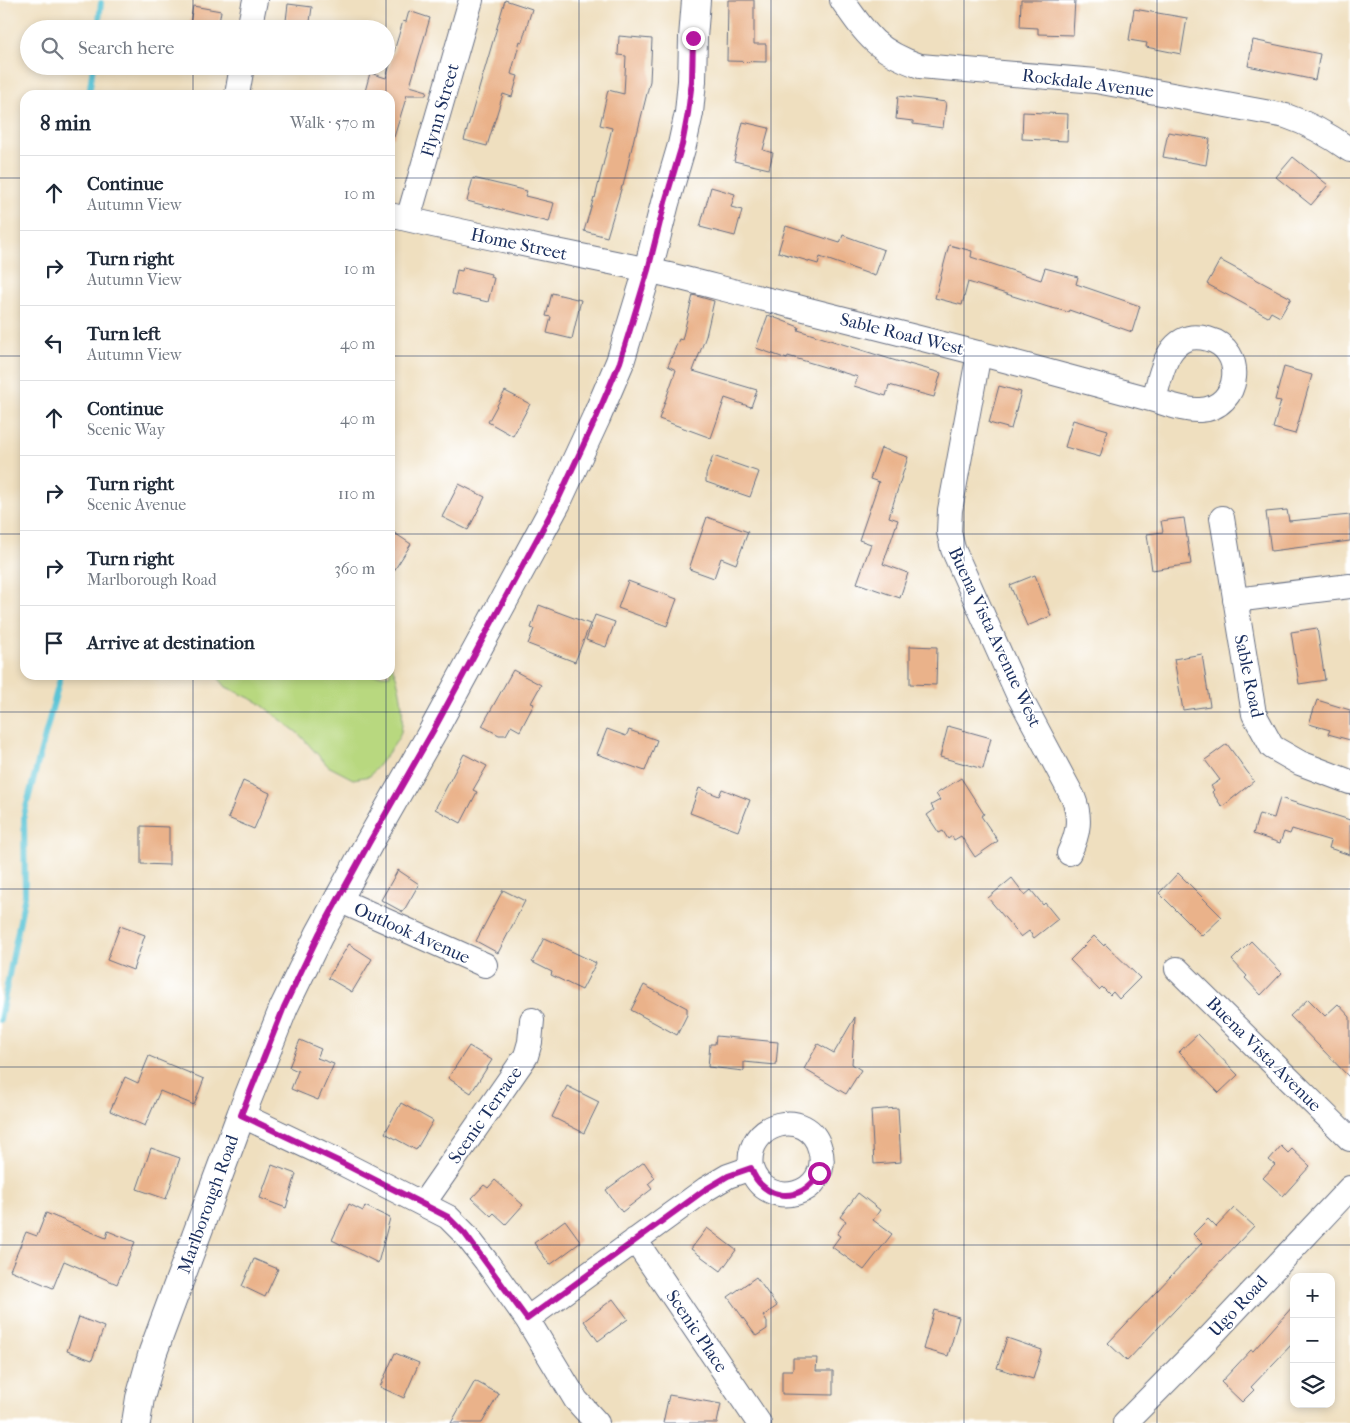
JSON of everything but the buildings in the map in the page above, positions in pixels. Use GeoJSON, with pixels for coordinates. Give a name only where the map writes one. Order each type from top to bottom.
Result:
{"type":"FeatureCollection","features":[{"type":"Feature","properties":{"kind":"street"},"geometry":{"type":"LineString","coordinates":[[251,20],[255,0]]}},
{"type":"Feature","properties":{"kind":"street","name":"Flynn Street"},"geometry":{"type":"LineString","coordinates":[[399,217],[471,0]]}},
{"type":"Feature","properties":{"kind":"street","name":"Marlborough Road"},"geometry":{"type":"LineString","coordinates":[[136,1423],[140,1398],[153,1352],[241,1115],[284,1007],[319,934],[433,731],[557,502],[620,362],[648,270],[682,145],[692,81],[696,0]]}},
{"type":"Feature","properties":{"kind":"street","name":"Rockdale Avenue"},"geometry":{"type":"LineString","coordinates":[[842,0],[864,32],[881,48],[899,58],[920,66],[1096,81],[1286,116],[1307,123],[1328,134],[1350,150]]}},
{"type":"Feature","properties":{"kind":"street"},"geometry":{"type":"LineString","coordinates":[[238,90],[240,75]]}},
{"type":"Feature","properties":{"kind":"street","name":"Home Street"},"geometry":{"type":"LineString","coordinates":[[399,217],[648,270]]}},
{"type":"Feature","properties":{"kind":"street","name":"Sable Road West"},"geometry":{"type":"LineString","coordinates":[[648,270],[979,353],[1154,400]]}},
{"type":"Feature","properties":{"kind":"street","name":"Buena Vista Avenue West"},"geometry":{"type":"LineString","coordinates":[[979,353],[950,510],[949,532],[953,549],[1017,692],[1076,804],[1079,827],[1076,841],[1069,853]]}},
{"type":"Feature","properties":{"kind":"street","name":"Sable Road"},"geometry":{"type":"LineString","coordinates":[[1222,518],[1254,714],[1272,747],[1319,772],[1350,782]]}},
{"type":"Feature","properties":{"kind":"street"},"geometry":{"type":"LineString","coordinates":[[1235,600],[1350,586]]}},
{"type":"Feature","properties":{"kind":"street","name":"Outlook Avenue"},"geometry":{"type":"LineString","coordinates":[[339,900],[485,965]]}},
{"type":"Feature","properties":{"kind":"street","name":"Buena Vista Avenue"},"geometry":{"type":"LineString","coordinates":[[1177,969],[1350,1139]]}},
{"type":"Feature","properties":{"kind":"street","name":"Scenic Terrace"},"geometry":{"type":"LineString","coordinates":[[423,1204],[526,1056],[530,1042],[532,1020]]}},
{"type":"Feature","properties":{"kind":"street"},"geometry":{"type":"LineString","coordinates":[[241,1115],[448,1217],[465,1234],[527,1319],[576,1400],[597,1423]]}},
{"type":"Feature","properties":{"kind":"street"},"geometry":{"type":"LineString","coordinates":[[527,1319],[718,1181],[751,1168]]}},
{"type":"Feature","properties":{"kind":"street","name":"Ugo Road"},"geometry":{"type":"LineString","coordinates":[[1125,1423],[1209,1338],[1350,1188]]}},
{"type":"Feature","properties":{"kind":"street","name":"Scenic Place"},"geometry":{"type":"LineString","coordinates":[[635,1240],[759,1423]]}},
{"type":"Feature","properties":{"kind":"green space"},"geometry":{"type":"Polygon","coordinates":[[[395,673],[402,708],[400,735],[370,776],[353,779],[328,766],[299,734],[258,702],[226,687],[220,680],[395,680],[395,673]]]}},
{"type":"Feature","properties":{"kind":"waterway"},"geometry":{"type":"LineString","coordinates":[[99,20],[101,3]]}},
{"type":"Feature","properties":{"kind":"waterway"},"geometry":{"type":"LineString","coordinates":[[90,90],[92,75]]}},
{"type":"Feature","properties":{"kind":"waterway"},"geometry":{"type":"LineString","coordinates":[[0,1020],[25,895],[24,815],[60,680]]}},
{"type":"Feature","properties":{"kind":"route"},"geometry":{"type":"LineString","coordinates":[[693,38],[692,81],[682,145],[648,270],[620,362],[557,502],[433,731],[319,934],[284,1007],[241,1115],[338,1161],[448,1217],[465,1234],[486,1261],[527,1319],[706,1189],[728,1176],[751,1168],[759,1184],[764,1188],[774,1193],[786,1195],[798,1193],[808,1188],[819,1173]]}}]}
